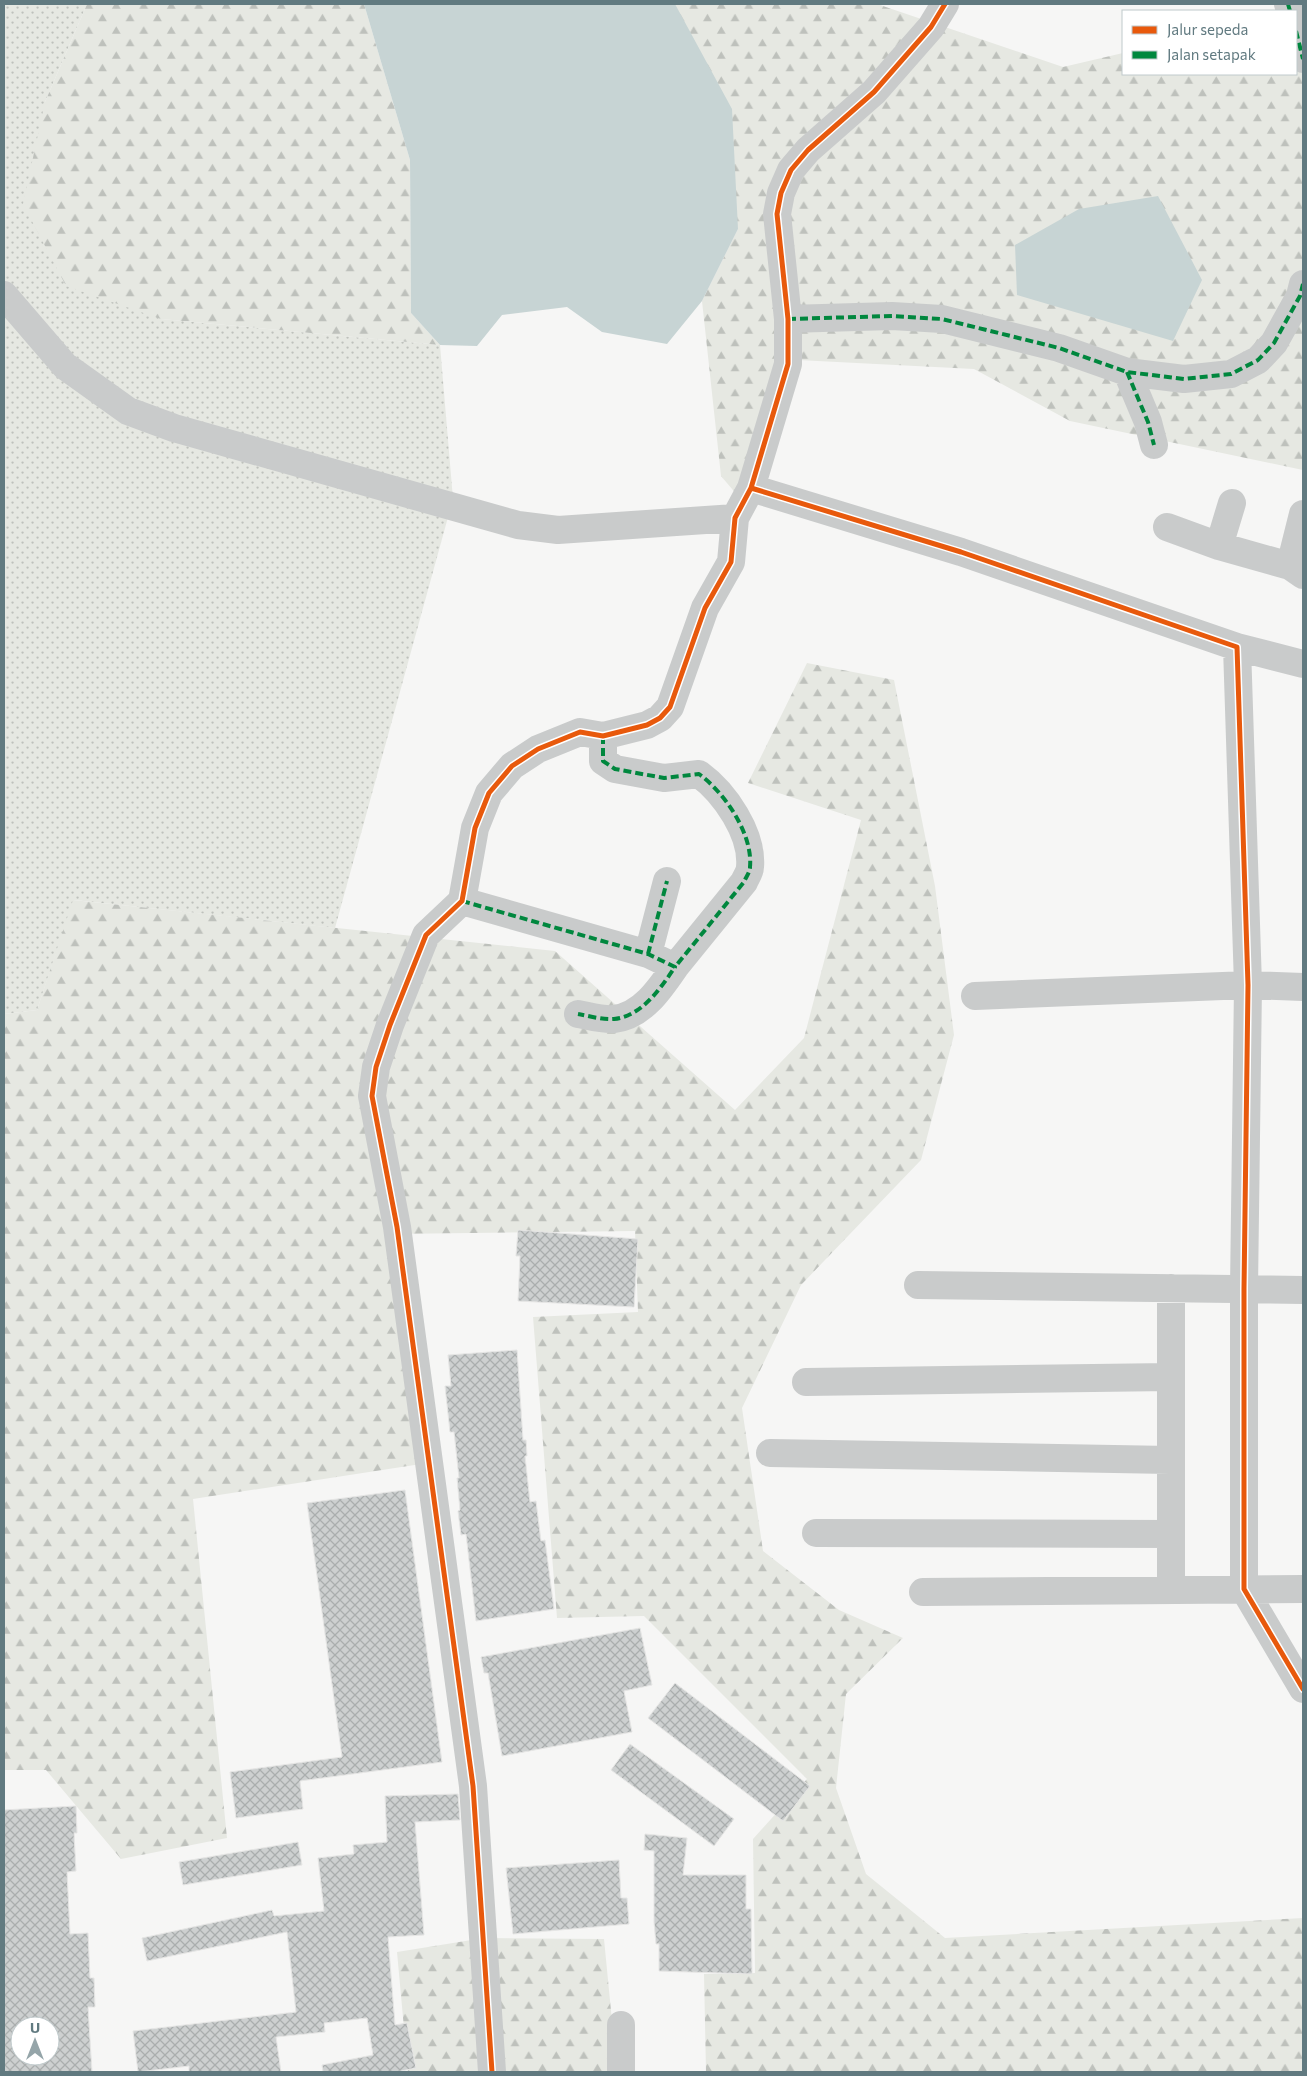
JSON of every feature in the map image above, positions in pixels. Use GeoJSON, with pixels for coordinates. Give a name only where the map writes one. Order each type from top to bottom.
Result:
{"type":"FeatureCollection","features":[{"type":"Feature","properties":{"kind":"street"},"geometry":{"type":"LineString","coordinates":[[492,2072],[473,1786],[397,1227],[372,1096],[376,1067],[390,1025],[426,935],[462,901],[475,828],[489,793],[512,766],[538,748],[580,732],[603,736],[647,724],[660,718],[670,707],[705,608],[731,562],[735,518],[751,488],[788,364],[788,319],[777,214],[781,193],[791,170],[808,150],[874,92],[931,27],[945,4]]}},
{"type":"Feature","properties":{"kind":"street"},"geometry":{"type":"LineString","coordinates":[[1297,35],[1303,59]]}},
{"type":"Feature","properties":{"kind":"street"},"geometry":{"type":"LineString","coordinates":[[788,319],[892,316],[942,319],[1059,348],[1127,372],[1184,379],[1231,374],[1258,360],[1274,342],[1300,296],[1303,284]]}},
{"type":"Feature","properties":{"kind":"street"},"geometry":{"type":"LineString","coordinates":[[4,295],[66,366],[128,411],[174,428],[518,525],[558,530],[735,518]]}},
{"type":"Feature","properties":{"kind":"street"},"geometry":{"type":"LineString","coordinates":[[1127,372],[1148,422],[1154,445]]}},
{"type":"Feature","properties":{"kind":"street"},"geometry":{"type":"LineString","coordinates":[[751,488],[961,552],[1237,647],[1303,664]]}},
{"type":"Feature","properties":{"kind":"street"},"geometry":{"type":"LineString","coordinates":[[1220,546],[1232,503]]}},
{"type":"Feature","properties":{"kind":"street"},"geometry":{"type":"LineString","coordinates":[[1166,527],[1296,570],[1303,514]]}},
{"type":"Feature","properties":{"kind":"street"},"geometry":{"type":"LineString","coordinates":[[1237,647],[1248,985],[1244,1289],[1244,1589],[1303,1689]]}},
{"type":"Feature","properties":{"kind":"street"},"geometry":{"type":"LineString","coordinates":[[578,1014],[613,1019],[624,1016],[646,1005],[744,882],[750,868],[746,837],[737,817],[711,782],[699,774],[664,778],[615,769],[603,761],[603,736]]}},
{"type":"Feature","properties":{"kind":"street"},"geometry":{"type":"LineString","coordinates":[[648,954],[667,881]]}},
{"type":"Feature","properties":{"kind":"street"},"geometry":{"type":"LineString","coordinates":[[462,901],[648,954],[675,967]]}},
{"type":"Feature","properties":{"kind":"street"},"geometry":{"type":"LineString","coordinates":[[975,996],[1248,985],[1303,987]]}},
{"type":"Feature","properties":{"kind":"street"},"geometry":{"type":"LineString","coordinates":[[918,1285],[1303,1290]]}},
{"type":"Feature","properties":{"kind":"street"},"geometry":{"type":"LineString","coordinates":[[1170,1288],[1171,1590]]}},
{"type":"Feature","properties":{"kind":"street"},"geometry":{"type":"LineString","coordinates":[[806,1382],[1170,1377]]}},
{"type":"Feature","properties":{"kind":"street"},"geometry":{"type":"LineString","coordinates":[[770,1453],[1170,1460]]}},
{"type":"Feature","properties":{"kind":"street"},"geometry":{"type":"LineString","coordinates":[[816,1532],[1170,1534]]}},
{"type":"Feature","properties":{"kind":"street"},"geometry":{"type":"LineString","coordinates":[[923,1592],[1303,1588]]}},
{"type":"Feature","properties":{"kind":"street"},"geometry":{"type":"LineString","coordinates":[[621,2025],[622,2072]]}},
{"type":"Feature","properties":{"kind":"green space"},"geometry":{"type":"Polygon","coordinates":[[[4,4],[87,4],[45,102],[161,319],[440,345],[453,499],[335,928],[74,900],[37,1010],[4,1014],[4,4]]]}},
{"type":"Feature","properties":{"kind":"green space"},"geometry":{"type":"Polygon","coordinates":[[[87,4],[364,4],[410,160],[411,313],[440,345],[161,319],[66,286],[23,204],[45,102],[87,4]]]}},
{"type":"Feature","properties":{"kind":"green space"},"geometry":{"type":"Polygon","coordinates":[[[675,4],[877,4],[1063,67],[1122,53],[1122,75],[1297,75],[1297,12],[1303,10],[1303,470],[1070,421],[974,369],[798,360],[749,509],[721,476],[702,301],[738,229],[675,4]]]}},
{"type":"Feature","properties":{"kind":"green space"},"geometry":{"type":"Polygon","coordinates":[[[807,663],[894,680],[935,886],[954,1035],[921,1160],[801,1285],[742,1408],[763,1551],[839,1610],[903,1638],[846,1694],[836,1788],[866,1874],[945,1938],[1303,1918],[1303,2072],[706,2072],[704,1974],[755,1973],[753,1839],[807,1779],[644,1616],[557,1618],[533,1317],[638,1312],[635,1231],[393,1234],[421,1464],[193,1499],[227,1838],[121,1859],[46,1770],[4,1770],[4,1014],[37,1010],[73,900],[555,951],[735,1110],[804,1038],[861,820],[748,783],[807,663]]]}},
{"type":"Feature","properties":{"kind":"green space"},"geometry":{"type":"Polygon","coordinates":[[[484,1938],[604,1939],[617,2072],[408,2072],[397,1952],[484,1938]]]}},
{"type":"Feature","properties":{"kind":"shaded area"},"geometry":{"type":"Polygon","coordinates":[[[364,4],[675,4],[732,109],[738,229],[702,301],[667,344],[602,332],[567,307],[502,315],[477,346],[440,345],[411,313],[410,160],[364,4]]]}},
{"type":"Feature","properties":{"kind":"shaded area"},"geometry":{"type":"Polygon","coordinates":[[[1158,196],[1202,280],[1173,341],[1017,295],[1015,245],[1079,209],[1158,196]]]}},
{"type":"Feature","properties":{"kind":"building"},"geometry":{"type":"Polygon","coordinates":[[[518,1230],[638,1239],[634,1307],[518,1301],[520,1256],[516,1256],[518,1230]]]}},
{"type":"Feature","properties":{"kind":"building"},"geometry":{"type":"Polygon","coordinates":[[[517,1350],[523,1440],[526,1440],[527,1456],[525,1456],[530,1502],[536,1501],[541,1541],[545,1540],[554,1609],[476,1621],[466,1534],[461,1535],[458,1511],[460,1510],[457,1478],[459,1478],[454,1432],[450,1432],[445,1386],[451,1386],[448,1355],[517,1350]]]}},
{"type":"Feature","properties":{"kind":"building"},"geometry":{"type":"Polygon","coordinates":[[[405,1490],[442,1762],[300,1781],[303,1809],[236,1818],[230,1772],[342,1757],[307,1503],[405,1490]]]}},
{"type":"Feature","properties":{"kind":"building"},"geometry":{"type":"Polygon","coordinates":[[[640,1628],[652,1685],[624,1691],[632,1732],[502,1756],[488,1673],[484,1673],[481,1657],[640,1628]]]}},
{"type":"Feature","properties":{"kind":"building"},"geometry":{"type":"Polygon","coordinates":[[[675,1683],[810,1786],[783,1821],[648,1718],[675,1683]]]}},
{"type":"Feature","properties":{"kind":"building"},"geometry":{"type":"Polygon","coordinates":[[[630,1744],[734,1819],[714,1846],[611,1770],[630,1744]]]}},
{"type":"Feature","properties":{"kind":"building"},"geometry":{"type":"Polygon","coordinates":[[[458,1794],[460,1820],[415,1822],[424,1935],[388,1937],[395,2025],[407,2023],[416,2068],[396,2072],[323,2072],[322,2065],[373,2055],[367,2018],[324,2023],[325,2032],[276,2037],[281,2072],[189,2072],[189,2066],[138,2072],[133,2031],[296,2012],[287,1932],[147,1961],[142,1938],[272,1910],[274,1916],[324,1911],[318,1858],[354,1854],[353,1845],[387,1842],[385,1796],[458,1794]]]}},
{"type":"Feature","properties":{"kind":"building"},"geometry":{"type":"Polygon","coordinates":[[[76,1806],[77,1833],[74,1833],[76,1871],[67,1872],[70,1934],[88,1933],[90,1978],[94,1978],[95,2007],[88,2007],[92,2072],[4,2072],[4,1810],[76,1806]]]}},
{"type":"Feature","properties":{"kind":"building"},"geometry":{"type":"Polygon","coordinates":[[[645,1834],[687,1838],[683,1875],[746,1875],[746,1909],[751,1909],[752,1974],[659,1971],[659,1944],[656,1944],[654,1922],[654,1851],[644,1850],[645,1834]]]}},
{"type":"Feature","properties":{"kind":"building"},"geometry":{"type":"Polygon","coordinates":[[[298,1842],[302,1865],[183,1885],[179,1862],[298,1842]]]}},
{"type":"Feature","properties":{"kind":"building"},"geometry":{"type":"Polygon","coordinates":[[[619,1860],[621,1898],[627,1898],[629,1924],[513,1934],[506,1868],[619,1860]]]}},
{"type":"Feature","properties":{"kind":"marked path"},"geometry":{"type":"LineString","coordinates":[[1288,4],[1290,10]]}},
{"type":"Feature","properties":{"kind":"marked path"},"geometry":{"type":"LineString","coordinates":[[1297,35],[1303,59]]}},
{"type":"Feature","properties":{"kind":"marked path"},"geometry":{"type":"LineString","coordinates":[[788,319],[892,316],[942,319],[1059,348],[1127,372],[1184,379],[1231,374],[1258,360],[1274,343],[1300,296],[1303,284]]}},
{"type":"Feature","properties":{"kind":"marked path"},"geometry":{"type":"LineString","coordinates":[[1127,372],[1148,422],[1154,445]]}},
{"type":"Feature","properties":{"kind":"marked path"},"geometry":{"type":"LineString","coordinates":[[603,736],[603,761],[615,769],[664,778],[699,774],[709,782],[727,803],[742,828],[747,841],[750,867],[744,882],[675,967]]}},
{"type":"Feature","properties":{"kind":"marked path"},"geometry":{"type":"LineString","coordinates":[[648,954],[667,881]]}},
{"type":"Feature","properties":{"kind":"marked path"},"geometry":{"type":"LineString","coordinates":[[462,901],[648,954],[675,967],[649,1000],[633,1013],[614,1019],[578,1014]]}},
{"type":"Feature","properties":{"kind":"cycle path"},"geometry":{"type":"LineString","coordinates":[[492,2072],[473,1786],[397,1227],[372,1096],[376,1067],[390,1025],[426,935],[462,901],[475,828],[489,793],[512,766],[538,749],[580,732],[603,736],[647,725],[660,718],[670,707],[705,608],[731,562],[735,518],[751,488],[788,364],[788,319],[777,214],[781,193],[791,170],[808,150],[874,92],[931,27],[945,4]]}},
{"type":"Feature","properties":{"kind":"cycle path"},"geometry":{"type":"LineString","coordinates":[[751,488],[961,552],[1237,647],[1248,985],[1244,1289],[1244,1589],[1303,1689]]}}]}
